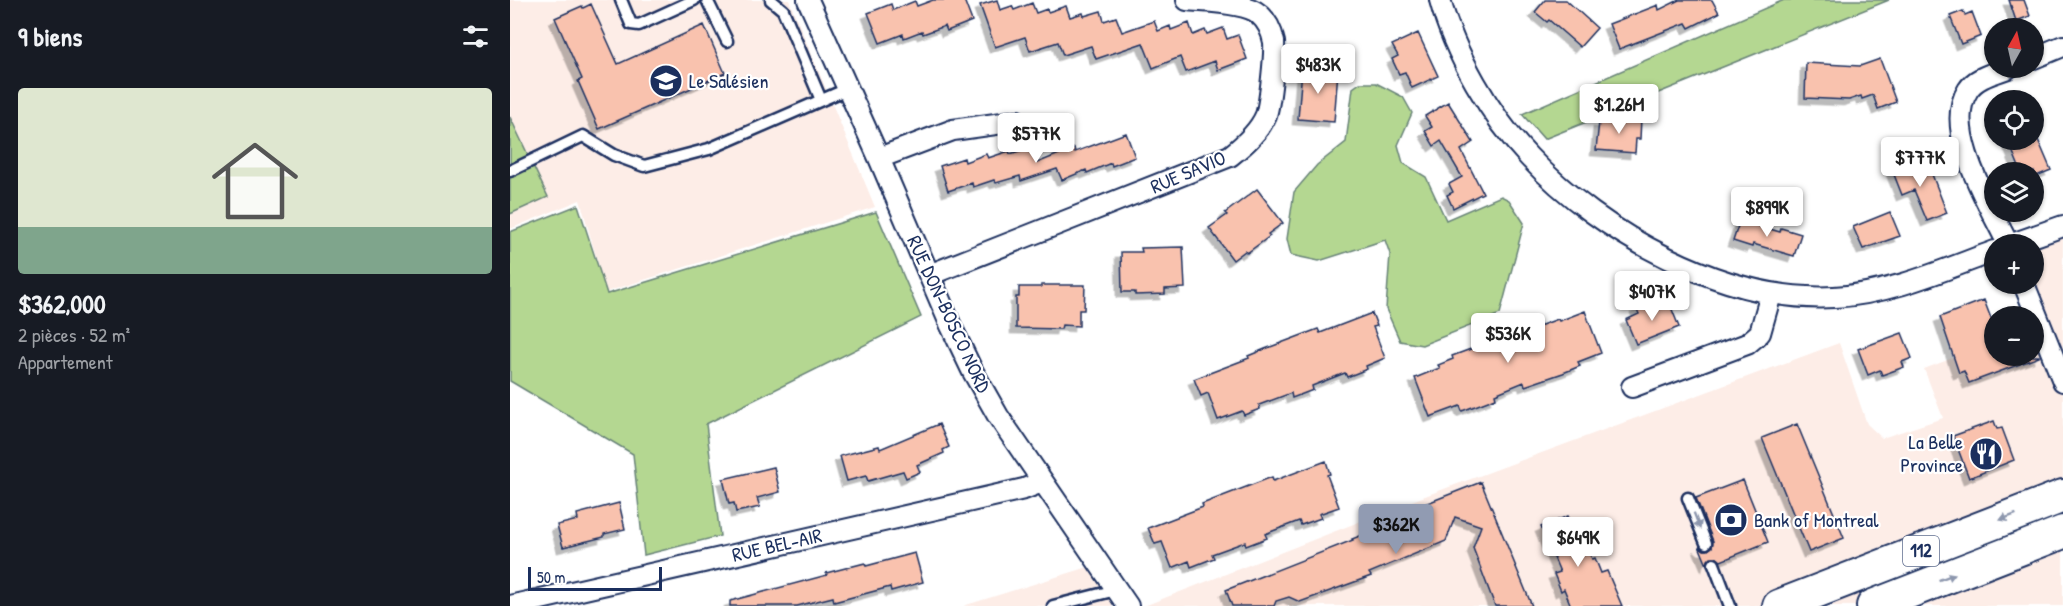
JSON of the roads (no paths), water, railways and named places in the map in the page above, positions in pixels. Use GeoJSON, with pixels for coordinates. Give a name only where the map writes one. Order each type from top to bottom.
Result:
{"type":"FeatureCollection","features":[{"type":"Feature","properties":{"kind":"main road","name":"112"},"geometry":{"type":"LineString","coordinates":[[1779,606],[2063,496]]}},
{"type":"Feature","properties":{"kind":"main road","name":"112"},"geometry":{"type":"LineString","coordinates":[[1873,606],[2063,532]]}},
{"type":"Feature","properties":{"kind":"street","name":"RUE DON-BOSCO NORD"},"geometry":{"type":"LineString","coordinates":[[808,0],[972,370],[998,416],[1128,606]]}},
{"type":"Feature","properties":{"kind":"street","name":"RUE SAVIO"},"geometry":{"type":"LineString","coordinates":[[929,274],[1230,156],[1250,139],[1266,116],[1270,98],[1274,43],[1269,27],[1258,12],[1243,6],[1188,0]]}},
{"type":"Feature","properties":{"kind":"street"},"geometry":{"type":"LineString","coordinates":[[1440,0],[1450,30],[1486,101],[1528,156],[1550,178],[1611,226],[1650,249],[1715,278],[1771,294],[1833,297],[1866,294],[1984,255]]}},
{"type":"Feature","properties":{"kind":"street"},"geometry":{"type":"LineString","coordinates":[[2044,53],[2063,46]]}},
{"type":"Feature","properties":{"kind":"street"},"geometry":{"type":"LineString","coordinates":[[1984,78],[1969,88],[1960,112],[1960,128],[1968,159],[2005,234]]}},
{"type":"Feature","properties":{"kind":"street"},"geometry":{"type":"LineString","coordinates":[[879,158],[953,130],[1017,121]]}},
{"type":"Feature","properties":{"kind":"street"},"geometry":{"type":"LineString","coordinates":[[2039,234],[2063,226]]}},
{"type":"Feature","properties":{"kind":"street"},"geometry":{"type":"LineString","coordinates":[[1632,387],[1747,344],[1760,333],[1771,294]]}},
{"type":"Feature","properties":{"kind":"street"},"geometry":{"type":"LineString","coordinates":[[2028,294],[2063,381]]}},
{"type":"Feature","properties":{"kind":"street","name":"RUE BEL-AIR"},"geometry":{"type":"LineString","coordinates":[[510,606],[1024,489],[1042,482]]}},
{"type":"Feature","properties":{"kind":"lane"},"geometry":{"type":"LineString","coordinates":[[621,0],[631,24],[639,25],[694,0]]}},
{"type":"Feature","properties":{"kind":"lane"},"geometry":{"type":"LineString","coordinates":[[707,0],[727,41]]}},
{"type":"Feature","properties":{"kind":"lane"},"geometry":{"type":"LineString","coordinates":[[771,0],[783,10],[821,100]]}},
{"type":"Feature","properties":{"kind":"lane"},"geometry":{"type":"LineString","coordinates":[[510,171],[583,136],[614,155],[644,166],[709,149],[847,89]]}},
{"type":"Feature","properties":{"kind":"lane"},"geometry":{"type":"LineString","coordinates":[[1688,498],[1706,543]]}},
{"type":"Feature","properties":{"kind":"lane"},"geometry":{"type":"LineString","coordinates":[[1714,564],[1730,606]]}},
{"type":"Feature","properties":{"kind":"lane"},"geometry":{"type":"LineString","coordinates":[[1053,606],[1116,590]]}},
{"type":"Feature","properties":{"kind":"place","name":"Le Salésien"},"geometry":{"type":"Point","coordinates":[666,81]}},
{"type":"Feature","properties":{"kind":"place","name":"La Belle Province"},"geometry":{"type":"Point","coordinates":[1986,454]}},
{"type":"Feature","properties":{"kind":"place","name":"Bank of Montreal"},"geometry":{"type":"Point","coordinates":[1731,520]}}]}
